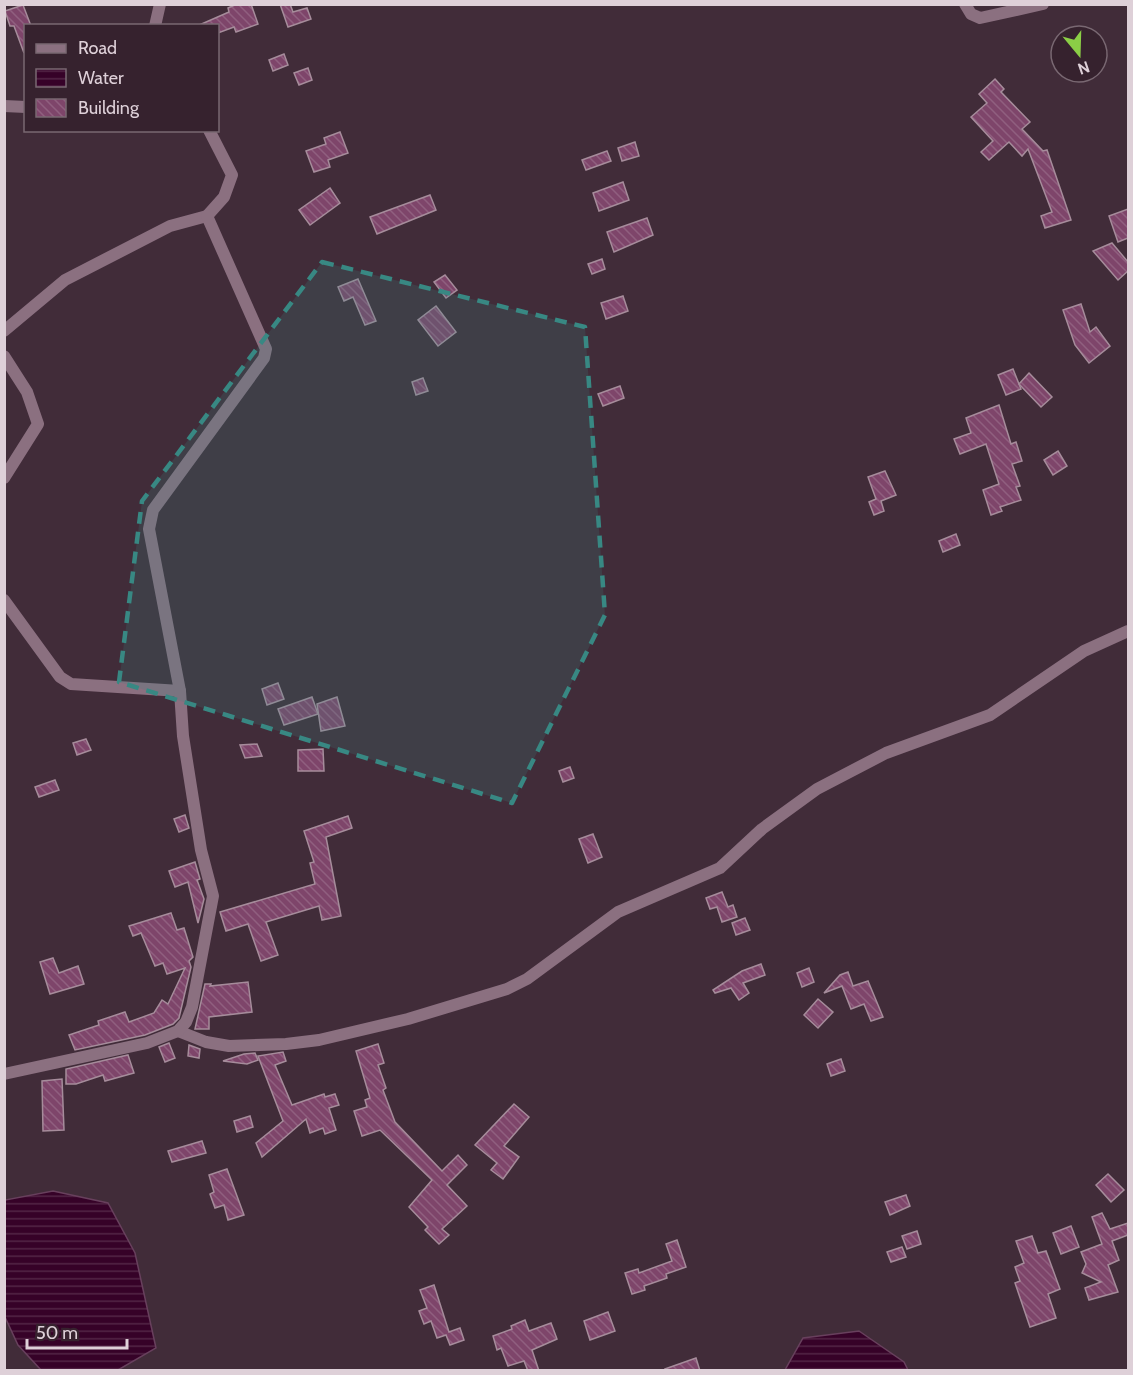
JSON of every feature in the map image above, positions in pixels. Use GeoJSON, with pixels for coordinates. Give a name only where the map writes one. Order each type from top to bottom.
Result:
{"type":"FeatureCollection","features":[{"type":"Feature","properties":{"kind":"street"},"geometry":{"type":"LineString","coordinates":[[155,24],[160,4]]}},
{"type":"Feature","properties":{"kind":"street"},"geometry":{"type":"LineString","coordinates":[[965,4],[971,14],[980,18],[1043,4]]}},
{"type":"Feature","properties":{"kind":"street"},"geometry":{"type":"LineString","coordinates":[[4,106],[24,107]]}},
{"type":"Feature","properties":{"kind":"street"},"geometry":{"type":"LineString","coordinates":[[4,331],[65,280],[170,226],[207,216],[224,197],[232,176],[210,132]]}},
{"type":"Feature","properties":{"kind":"street"},"geometry":{"type":"LineString","coordinates":[[4,1074],[65,1059],[147,1044],[178,1031],[186,1022],[192,1007],[213,896],[201,850],[184,747],[180,691],[149,529],[151,518],[184,465],[264,358],[266,349],[207,216]]}},
{"type":"Feature","properties":{"kind":"street"},"geometry":{"type":"LineString","coordinates":[[4,356],[27,392],[38,424],[4,478]]}},
{"type":"Feature","properties":{"kind":"street"},"geometry":{"type":"LineString","coordinates":[[4,600],[60,677],[70,684],[180,691]]}},
{"type":"Feature","properties":{"kind":"street"},"geometry":{"type":"LineString","coordinates":[[178,1031],[206,1042],[230,1046],[286,1044],[408,1019],[507,990],[527,979],[618,912],[720,868],[762,829],[817,789],[886,753],[990,715],[1065,663],[1128,631]]}},
{"type":"Feature","properties":{"kind":"highlighted area"},"geometry":{"type":"Polygon","coordinates":[[[322,262],[585,327],[605,615],[512,803],[119,682],[142,501],[322,262]]]}},
{"type":"Feature","properties":{"kind":"water"},"geometry":{"type":"Polygon","coordinates":[[[53,1191],[108,1203],[135,1253],[156,1348],[118,1370],[41,1370],[18,1345],[5,1317],[5,1200],[53,1191]]]}},
{"type":"Feature","properties":{"kind":"water"},"geometry":{"type":"Polygon","coordinates":[[[859,1331],[904,1362],[908,1370],[785,1370],[803,1338],[859,1331]]]}},
{"type":"Feature","properties":{"kind":"building"},"geometry":{"type":"Polygon","coordinates":[[[237,4],[251,4],[258,24],[236,32],[234,27],[219,33],[219,24],[202,24],[229,12],[228,8],[237,4]]]}},
{"type":"Feature","properties":{"kind":"building"},"geometry":{"type":"Polygon","coordinates":[[[280,4],[290,4],[293,12],[307,8],[311,19],[288,27],[280,4]]]}},
{"type":"Feature","properties":{"kind":"building"},"geometry":{"type":"Polygon","coordinates":[[[23,5],[30,24],[24,24],[24,53],[14,26],[10,26],[5,11],[23,5]]]}},
{"type":"Feature","properties":{"kind":"building"},"geometry":{"type":"Polygon","coordinates":[[[284,54],[288,65],[273,71],[269,60],[284,54]]]}},
{"type":"Feature","properties":{"kind":"building"},"geometry":{"type":"Polygon","coordinates":[[[308,68],[312,80],[299,85],[294,73],[308,68]]]}},
{"type":"Feature","properties":{"kind":"building"},"geometry":{"type":"Polygon","coordinates":[[[995,79],[1004,89],[1001,92],[1030,122],[1022,129],[1043,151],[1047,150],[1071,220],[1045,228],[1041,216],[1052,212],[1028,149],[1022,156],[1009,142],[989,160],[981,152],[993,141],[971,117],[987,103],[979,94],[995,79]]]}},
{"type":"Feature","properties":{"kind":"building"},"geometry":{"type":"Polygon","coordinates":[[[340,132],[348,153],[328,160],[330,167],[314,172],[306,151],[326,144],[324,138],[340,132]]]}},
{"type":"Feature","properties":{"kind":"building"},"geometry":{"type":"Polygon","coordinates":[[[635,142],[639,156],[622,161],[618,148],[635,142]]]}},
{"type":"Feature","properties":{"kind":"building"},"geometry":{"type":"Polygon","coordinates":[[[607,151],[611,161],[586,170],[582,160],[607,151]]]}},
{"type":"Feature","properties":{"kind":"building"},"geometry":{"type":"Polygon","coordinates":[[[623,182],[629,200],[599,211],[593,193],[623,182]]]}},
{"type":"Feature","properties":{"kind":"building"},"geometry":{"type":"Polygon","coordinates":[[[330,188],[340,203],[310,225],[299,210],[330,188]]]}},
{"type":"Feature","properties":{"kind":"building"},"geometry":{"type":"Polygon","coordinates":[[[430,195],[436,210],[377,234],[370,217],[430,195]]]}},
{"type":"Feature","properties":{"kind":"building"},"geometry":{"type":"Polygon","coordinates":[[[1128,209],[1128,238],[1118,242],[1109,216],[1128,209]]]}},
{"type":"Feature","properties":{"kind":"building"},"geometry":{"type":"Polygon","coordinates":[[[647,218],[653,235],[614,252],[607,232],[647,218]]]}},
{"type":"Feature","properties":{"kind":"building"},"geometry":{"type":"Polygon","coordinates":[[[1112,243],[1128,262],[1128,271],[1118,280],[1093,251],[1112,243]]]}},
{"type":"Feature","properties":{"kind":"building"},"geometry":{"type":"Polygon","coordinates":[[[602,259],[605,269],[592,274],[588,264],[602,259]]]}},
{"type":"Feature","properties":{"kind":"building"},"geometry":{"type":"Polygon","coordinates":[[[445,275],[457,290],[446,298],[434,282],[445,275]]]}},
{"type":"Feature","properties":{"kind":"building"},"geometry":{"type":"Polygon","coordinates":[[[358,279],[376,321],[365,325],[353,297],[344,301],[338,287],[358,279]]]}},
{"type":"Feature","properties":{"kind":"building"},"geometry":{"type":"Polygon","coordinates":[[[623,296],[628,311],[606,319],[601,303],[623,296]]]}},
{"type":"Feature","properties":{"kind":"building"},"geometry":{"type":"Polygon","coordinates":[[[1081,304],[1090,332],[1096,327],[1110,346],[1089,363],[1075,345],[1063,310],[1081,304]]]}},
{"type":"Feature","properties":{"kind":"building"},"geometry":{"type":"Polygon","coordinates":[[[436,306],[456,332],[438,346],[418,320],[436,306]]]}},
{"type":"Feature","properties":{"kind":"building"},"geometry":{"type":"Polygon","coordinates":[[[1013,369],[1021,389],[1006,395],[998,375],[1013,369]]]}},
{"type":"Feature","properties":{"kind":"building"},"geometry":{"type":"Polygon","coordinates":[[[1029,373],[1052,397],[1041,407],[1019,384],[1029,373]]]}},
{"type":"Feature","properties":{"kind":"building"},"geometry":{"type":"Polygon","coordinates":[[[423,378],[428,391],[416,395],[412,382],[423,378]]]}},
{"type":"Feature","properties":{"kind":"building"},"geometry":{"type":"Polygon","coordinates":[[[620,386],[624,398],[603,406],[598,394],[620,386]]]}},
{"type":"Feature","properties":{"kind":"building"},"geometry":{"type":"Polygon","coordinates":[[[999,405],[1011,444],[1016,442],[1022,461],[1012,464],[1020,486],[1016,487],[1021,500],[1000,507],[1002,511],[991,515],[983,490],[999,484],[986,444],[960,454],[954,439],[971,433],[966,418],[999,405]]]}},
{"type":"Feature","properties":{"kind":"building"},"geometry":{"type":"Polygon","coordinates":[[[1058,451],[1067,466],[1053,475],[1044,460],[1058,451]]]}},
{"type":"Feature","properties":{"kind":"building"},"geometry":{"type":"Polygon","coordinates":[[[885,471],[896,495],[881,501],[884,511],[874,515],[869,502],[876,499],[868,477],[885,471]]]}},
{"type":"Feature","properties":{"kind":"building"},"geometry":{"type":"Polygon","coordinates":[[[956,534],[960,545],[943,552],[939,541],[956,534]]]}},
{"type":"Feature","properties":{"kind":"building"},"geometry":{"type":"Polygon","coordinates":[[[278,683],[284,699],[267,705],[262,689],[278,683]]]}},
{"type":"Feature","properties":{"kind":"building"},"geometry":{"type":"Polygon","coordinates":[[[312,697],[318,714],[284,725],[278,709],[312,697]]]}},
{"type":"Feature","properties":{"kind":"building"},"geometry":{"type":"Polygon","coordinates":[[[337,697],[345,726],[321,731],[317,704],[337,697]]]}},
{"type":"Feature","properties":{"kind":"building"},"geometry":{"type":"Polygon","coordinates":[[[86,739],[91,750],[77,755],[73,743],[86,739]]]}},
{"type":"Feature","properties":{"kind":"building"},"geometry":{"type":"Polygon","coordinates":[[[257,744],[262,756],[245,758],[240,745],[257,744]]]}},
{"type":"Feature","properties":{"kind":"building"},"geometry":{"type":"Polygon","coordinates":[[[323,749],[324,771],[298,771],[298,750],[323,749]]]}},
{"type":"Feature","properties":{"kind":"building"},"geometry":{"type":"Polygon","coordinates":[[[570,767],[574,778],[563,782],[559,771],[570,767]]]}},
{"type":"Feature","properties":{"kind":"building"},"geometry":{"type":"Polygon","coordinates":[[[55,780],[59,790],[39,797],[35,787],[55,780]]]}},
{"type":"Feature","properties":{"kind":"building"},"geometry":{"type":"Polygon","coordinates":[[[185,815],[189,828],[179,832],[174,819],[185,815]]]}},
{"type":"Feature","properties":{"kind":"building"},"geometry":{"type":"Polygon","coordinates":[[[348,816],[352,828],[326,837],[341,916],[322,920],[319,906],[266,922],[278,955],[261,961],[248,924],[226,931],[220,912],[315,884],[310,863],[314,862],[304,831],[348,816]]]}},
{"type":"Feature","properties":{"kind":"building"},"geometry":{"type":"Polygon","coordinates":[[[593,834],[602,857],[588,863],[579,839],[593,834]]]}},
{"type":"Feature","properties":{"kind":"building"},"geometry":{"type":"Polygon","coordinates":[[[195,862],[200,879],[197,880],[204,899],[198,923],[188,882],[175,887],[169,871],[195,862]]]}},
{"type":"Feature","properties":{"kind":"building"},"geometry":{"type":"Polygon","coordinates":[[[722,892],[728,907],[733,905],[737,917],[722,922],[717,907],[710,909],[706,898],[722,892]]]}},
{"type":"Feature","properties":{"kind":"building"},"geometry":{"type":"Polygon","coordinates":[[[171,913],[177,930],[184,928],[193,957],[189,961],[191,967],[179,1018],[173,1024],[145,1035],[75,1050],[69,1035],[99,1025],[98,1021],[125,1012],[129,1022],[154,1013],[162,1000],[168,1004],[185,968],[167,974],[163,963],[155,966],[141,933],[133,936],[129,926],[171,913]]]}},
{"type":"Feature","properties":{"kind":"building"},"geometry":{"type":"Polygon","coordinates":[[[745,918],[750,930],[736,935],[732,923],[745,918]]]}},
{"type":"Feature","properties":{"kind":"building"},"geometry":{"type":"Polygon","coordinates":[[[53,958],[59,973],[78,966],[84,984],[50,994],[40,962],[53,958]]]}},
{"type":"Feature","properties":{"kind":"building"},"geometry":{"type":"Polygon","coordinates":[[[761,964],[765,975],[743,983],[749,993],[739,1000],[731,988],[715,993],[713,990],[742,971],[761,964]]]}},
{"type":"Feature","properties":{"kind":"building"},"geometry":{"type":"Polygon","coordinates":[[[809,968],[814,982],[802,987],[797,973],[809,968]]]}},
{"type":"Feature","properties":{"kind":"building"},"geometry":{"type":"Polygon","coordinates":[[[848,972],[853,986],[868,981],[883,1017],[871,1021],[864,1004],[851,1009],[842,986],[824,993],[840,975],[848,972]]]}},
{"type":"Feature","properties":{"kind":"building"},"geometry":{"type":"Polygon","coordinates":[[[248,982],[252,1012],[209,1017],[209,1029],[195,1029],[205,984],[211,984],[210,986],[248,982]]]}},
{"type":"Feature","properties":{"kind":"building"},"geometry":{"type":"Polygon","coordinates":[[[818,999],[833,1012],[818,1028],[804,1015],[818,999]]]}},
{"type":"Feature","properties":{"kind":"building"},"geometry":{"type":"Polygon","coordinates":[[[169,1043],[175,1058],[165,1062],[159,1047],[169,1043]]]}},
{"type":"Feature","properties":{"kind":"building"},"geometry":{"type":"Polygon","coordinates":[[[378,1044],[384,1063],[378,1065],[386,1088],[383,1090],[395,1122],[442,1171],[458,1155],[467,1165],[447,1185],[467,1206],[442,1229],[449,1235],[439,1244],[425,1230],[428,1227],[409,1207],[432,1180],[380,1130],[362,1136],[354,1111],[367,1107],[365,1100],[370,1098],[356,1051],[378,1044]]]}},
{"type":"Feature","properties":{"kind":"building"},"geometry":{"type":"Polygon","coordinates":[[[189,1045],[200,1049],[199,1058],[188,1056],[189,1045]]]}},
{"type":"Feature","properties":{"kind":"building"},"geometry":{"type":"Polygon","coordinates":[[[283,1052],[286,1061],[275,1065],[292,1105],[324,1094],[325,1097],[335,1094],[339,1105],[329,1108],[336,1130],[325,1134],[323,1128],[310,1133],[306,1119],[262,1157],[256,1143],[283,1121],[258,1056],[283,1052]]]}},
{"type":"Feature","properties":{"kind":"building"},"geometry":{"type":"Polygon","coordinates":[[[255,1053],[258,1060],[247,1064],[223,1061],[244,1054],[255,1053]]]}},
{"type":"Feature","properties":{"kind":"building"},"geometry":{"type":"Polygon","coordinates":[[[128,1055],[134,1073],[105,1081],[103,1075],[76,1084],[66,1084],[66,1069],[128,1055]]]}},
{"type":"Feature","properties":{"kind":"building"},"geometry":{"type":"Polygon","coordinates":[[[841,1059],[845,1071],[831,1076],[827,1064],[841,1059]]]}},
{"type":"Feature","properties":{"kind":"building"},"geometry":{"type":"Polygon","coordinates":[[[62,1079],[64,1130],[43,1131],[42,1081],[62,1079]]]}},
{"type":"Feature","properties":{"kind":"building"},"geometry":{"type":"Polygon","coordinates":[[[514,1104],[529,1117],[504,1146],[519,1157],[503,1179],[491,1170],[497,1163],[475,1145],[514,1104]]]}},
{"type":"Feature","properties":{"kind":"building"},"geometry":{"type":"Polygon","coordinates":[[[250,1116],[253,1127],[237,1132],[234,1121],[250,1116]]]}},
{"type":"Feature","properties":{"kind":"building"},"geometry":{"type":"Polygon","coordinates":[[[202,1141],[206,1153],[172,1162],[168,1151],[202,1141]]]}},
{"type":"Feature","properties":{"kind":"building"},"geometry":{"type":"Polygon","coordinates":[[[227,1169],[244,1215],[228,1220],[224,1205],[215,1208],[210,1194],[214,1192],[209,1175],[227,1169]]]}},
{"type":"Feature","properties":{"kind":"building"},"geometry":{"type":"Polygon","coordinates":[[[1108,1174],[1124,1190],[1111,1202],[1096,1185],[1108,1174]]]}},
{"type":"Feature","properties":{"kind":"building"},"geometry":{"type":"Polygon","coordinates":[[[906,1195],[910,1206],[890,1215],[885,1202],[906,1195]]]}},
{"type":"Feature","properties":{"kind":"building"},"geometry":{"type":"Polygon","coordinates":[[[1102,1213],[1110,1229],[1128,1223],[1128,1235],[1112,1241],[1119,1260],[1108,1265],[1118,1292],[1089,1300],[1085,1288],[1101,1282],[1082,1273],[1086,1264],[1081,1252],[1102,1244],[1092,1217],[1102,1213]]]}},
{"type":"Feature","properties":{"kind":"building"},"geometry":{"type":"Polygon","coordinates":[[[1071,1226],[1079,1247],[1061,1254],[1053,1233],[1071,1226]]]}},
{"type":"Feature","properties":{"kind":"building"},"geometry":{"type":"Polygon","coordinates":[[[917,1231],[921,1244],[907,1249],[902,1236],[917,1231]]]}},
{"type":"Feature","properties":{"kind":"building"},"geometry":{"type":"Polygon","coordinates":[[[1032,1236],[1038,1253],[1046,1251],[1060,1289],[1048,1294],[1056,1318],[1030,1327],[1015,1283],[1020,1281],[1015,1267],[1024,1263],[1016,1241],[1032,1236]]]}},
{"type":"Feature","properties":{"kind":"building"},"geometry":{"type":"Polygon","coordinates":[[[677,1240],[686,1267],[666,1274],[667,1278],[644,1286],[645,1290],[632,1294],[625,1273],[638,1269],[639,1273],[672,1261],[666,1244],[677,1240]]]}},
{"type":"Feature","properties":{"kind":"building"},"geometry":{"type":"Polygon","coordinates":[[[902,1247],[906,1257],[891,1262],[887,1252],[902,1247]]]}},
{"type":"Feature","properties":{"kind":"building"},"geometry":{"type":"Polygon","coordinates":[[[434,1285],[449,1332],[460,1328],[464,1340],[450,1345],[446,1335],[437,1338],[431,1321],[424,1324],[419,1311],[427,1308],[420,1290],[434,1285]]]}},
{"type":"Feature","properties":{"kind":"building"},"geometry":{"type":"Polygon","coordinates":[[[608,1312],[615,1331],[590,1340],[584,1321],[608,1312]]]}},
{"type":"Feature","properties":{"kind":"building"},"geometry":{"type":"Polygon","coordinates":[[[525,1320],[529,1331],[551,1323],[557,1339],[532,1350],[539,1371],[528,1371],[524,1361],[508,1366],[501,1348],[497,1350],[493,1336],[512,1329],[511,1326],[525,1320]]]}},
{"type":"Feature","properties":{"kind":"building"},"geometry":{"type":"Polygon","coordinates":[[[696,1358],[700,1371],[666,1371],[665,1369],[696,1358]]]}}]}
